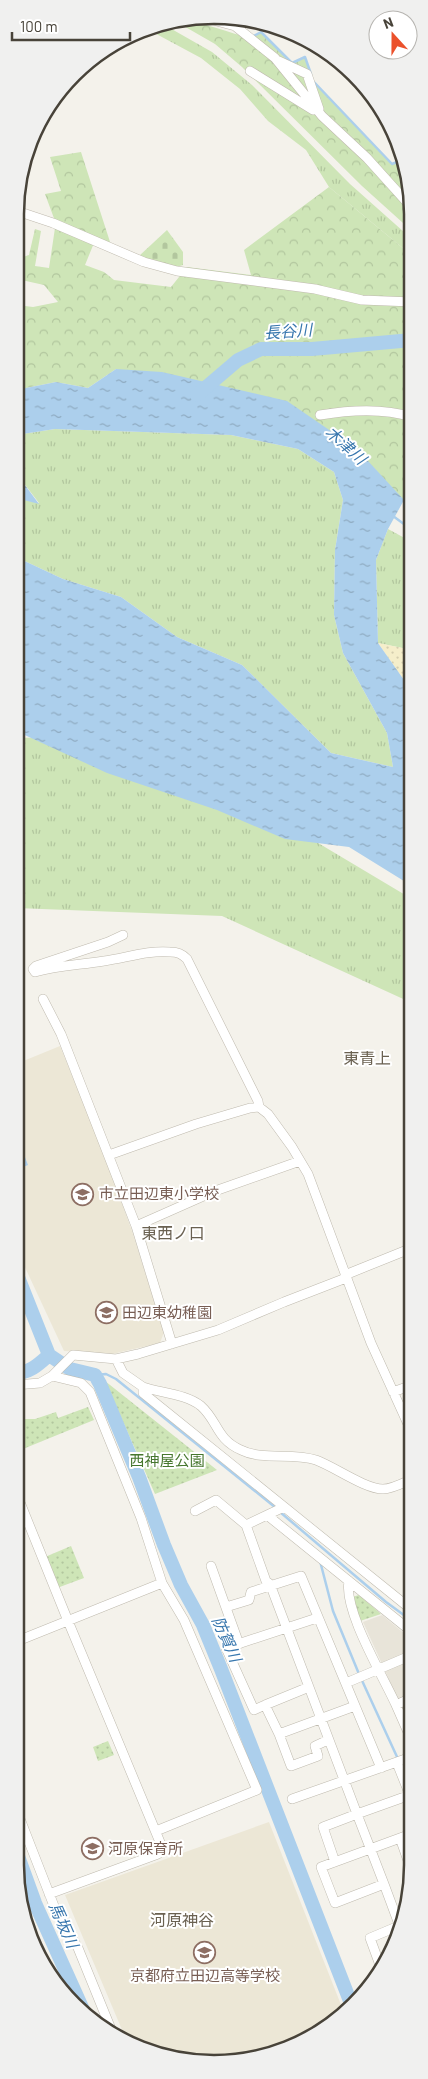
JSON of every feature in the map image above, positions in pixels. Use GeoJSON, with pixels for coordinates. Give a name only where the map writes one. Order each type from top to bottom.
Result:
{"type":"FeatureCollection","features":[{"type":"Feature","properties":{"kind":"street"},"geometry":{"type":"LineString","coordinates":[[228,24],[240,29],[275,58],[322,116],[367,158],[404,200]]}},
{"type":"Feature","properties":{"kind":"street"},"geometry":{"type":"LineString","coordinates":[[240,29],[242,26]]}},
{"type":"Feature","properties":{"kind":"street"},"geometry":{"type":"LineString","coordinates":[[275,58],[307,74],[322,116]]}},
{"type":"Feature","properties":{"kind":"street"},"geometry":{"type":"LineString","coordinates":[[250,70],[322,116]]}},
{"type":"Feature","properties":{"kind":"street"},"geometry":{"type":"LineString","coordinates":[[24,213],[53,223],[144,262],[177,271],[315,289],[362,300],[404,302]]}},
{"type":"Feature","properties":{"kind":"street"},"geometry":{"type":"LineString","coordinates":[[320,415],[354,411],[389,413],[404,416]]}},
{"type":"Feature","properties":{"kind":"street"},"geometry":{"type":"LineString","coordinates":[[123,935],[32,969],[35,972],[54,966],[169,951],[181,953],[187,959],[258,1101],[259,1107],[268,1114],[308,1174],[371,1343],[404,1415]]}},
{"type":"Feature","properties":{"kind":"street"},"geometry":{"type":"LineString","coordinates":[[43,999],[61,1034],[136,1226],[172,1344]]}},
{"type":"Feature","properties":{"kind":"street"},"geometry":{"type":"LineString","coordinates":[[109,1155],[196,1124],[259,1107]]}},
{"type":"Feature","properties":{"kind":"street"},"geometry":{"type":"LineString","coordinates":[[136,1226],[215,1191],[300,1161]]}},
{"type":"Feature","properties":{"kind":"street"},"geometry":{"type":"LineString","coordinates":[[24,1384],[40,1383],[73,1355],[116,1358],[218,1330],[404,1251]]}},
{"type":"Feature","properties":{"kind":"street"},"geometry":{"type":"LineString","coordinates":[[116,1358],[123,1373],[143,1387],[200,1405],[227,1443],[242,1452],[315,1460],[365,1484],[383,1489],[404,1482]]}},
{"type":"Feature","properties":{"kind":"street"},"geometry":{"type":"LineString","coordinates":[[54,1373],[81,1383],[90,1392],[141,1518],[162,1583],[184,1620],[258,1790],[156,1830]]}},
{"type":"Feature","properties":{"kind":"street"},"geometry":{"type":"LineString","coordinates":[[143,1387],[144,1393],[404,1604]]}},
{"type":"Feature","properties":{"kind":"street"},"geometry":{"type":"LineString","coordinates":[[393,1392],[404,1388]]}},
{"type":"Feature","properties":{"kind":"street"},"geometry":{"type":"LineString","coordinates":[[195,1511],[216,1500],[246,1525],[397,1918]]}},
{"type":"Feature","properties":{"kind":"street"},"geometry":{"type":"LineString","coordinates":[[246,1525],[284,1507]]}},
{"type":"Feature","properties":{"kind":"street"},"geometry":{"type":"LineString","coordinates":[[24,1512],[162,1847],[158,1854],[49,1894]]}},
{"type":"Feature","properties":{"kind":"street"},"geometry":{"type":"LineString","coordinates":[[267,1515],[404,1626]]}},
{"type":"Feature","properties":{"kind":"street"},"geometry":{"type":"LineString","coordinates":[[211,1566],[239,1644]]}},
{"type":"Feature","properties":{"kind":"street"},"geometry":{"type":"LineString","coordinates":[[226,1607],[249,1600],[251,1592],[301,1576],[381,1768]]}},
{"type":"Feature","properties":{"kind":"street"},"geometry":{"type":"LineString","coordinates":[[349,1581],[347,1589],[356,1621],[404,1722]]}},
{"type":"Feature","properties":{"kind":"street"},"geometry":{"type":"LineString","coordinates":[[24,1638],[162,1583]]}},
{"type":"Feature","properties":{"kind":"street"},"geometry":{"type":"LineString","coordinates":[[309,1687],[254,1710],[226,1648],[317,1618]]}},
{"type":"Feature","properties":{"kind":"street"},"geometry":{"type":"LineString","coordinates":[[346,1683],[404,1658]]}},
{"type":"Feature","properties":{"kind":"street"},"geometry":{"type":"LineString","coordinates":[[396,1705],[404,1702]]}},
{"type":"Feature","properties":{"kind":"street"},"geometry":{"type":"LineString","coordinates":[[265,1705],[291,1766],[318,1756],[315,1746],[328,1740]]}},
{"type":"Feature","properties":{"kind":"street"},"geometry":{"type":"LineString","coordinates":[[278,1734],[355,1706]]}},
{"type":"Feature","properties":{"kind":"street"},"geometry":{"type":"LineString","coordinates":[[292,1798],[404,1760]]}},
{"type":"Feature","properties":{"kind":"street"},"geometry":{"type":"LineString","coordinates":[[399,1762],[404,1777]]}},
{"type":"Feature","properties":{"kind":"street"},"geometry":{"type":"LineString","coordinates":[[335,1862],[323,1827],[404,1799]]}},
{"type":"Feature","properties":{"kind":"street"},"geometry":{"type":"LineString","coordinates":[[24,1829],[54,1906],[78,1948],[109,2023]]}},
{"type":"Feature","properties":{"kind":"street"},"geometry":{"type":"LineString","coordinates":[[384,1884],[335,1903],[322,1867],[404,1837]]}},
{"type":"Feature","properties":{"kind":"street"},"geometry":{"type":"LineString","coordinates":[[400,1838],[404,1849]]}},
{"type":"Feature","properties":{"kind":"street"},"geometry":{"type":"LineString","coordinates":[[378,1961],[370,1938],[393,1929]]}},
{"type":"Feature","properties":{"kind":"shaded area"},"geometry":{"type":"Polygon","coordinates":[[[60,1046],[104,1154],[132,1231],[164,1332],[160,1343],[112,1354],[64,1351],[24,1265],[24,1061],[60,1046]]]}},
{"type":"Feature","properties":{"kind":"shaded area"},"geometry":{"type":"Polygon","coordinates":[[[382,1615],[404,1633],[404,1713],[363,1622],[382,1615]]]}},
{"type":"Feature","properties":{"kind":"shaded area","name":"京都府立田辺高等学校"},"geometry":{"type":"Polygon","coordinates":[[[269,1822],[341,2006],[320,2023],[298,2036],[251,2052],[226,2055],[189,2054],[141,2041],[123,2032],[65,1895],[269,1822]]]}},
{"type":"Feature","properties":{"kind":"green space"},"geometry":{"type":"Polygon","coordinates":[[[204,24],[253,38],[261,32],[292,62],[305,57],[314,83],[392,163],[397,162],[403,189],[404,224],[362,186],[242,67],[215,44],[184,26],[204,24]]]}},
{"type":"Feature","properties":{"kind":"green space"},"geometry":{"type":"Polygon","coordinates":[[[171,29],[212,52],[252,85],[350,184],[404,232],[404,249],[329,187],[306,150],[268,121],[240,89],[201,58],[155,33],[171,29]]]}},
{"type":"Feature","properties":{"kind":"green space"},"geometry":{"type":"Polygon","coordinates":[[[81,152],[111,245],[55,221],[45,194],[61,191],[50,157],[81,152]]]}},
{"type":"Feature","properties":{"kind":"green space"},"geometry":{"type":"Polygon","coordinates":[[[329,187],[404,249],[404,502],[357,449],[116,369],[88,388],[56,382],[24,388],[24,306],[33,307],[58,302],[44,285],[24,281],[24,257],[29,255],[35,229],[41,231],[35,266],[49,268],[55,228],[94,243],[85,265],[104,272],[114,280],[171,287],[187,267],[251,275],[244,250],[329,187]]]}},
{"type":"Feature","properties":{"kind":"green space"},"geometry":{"type":"Polygon","coordinates":[[[167,230],[183,252],[183,265],[173,268],[139,256],[167,230]]]}},
{"type":"Feature","properties":{"kind":"green space"},"geometry":{"type":"Polygon","coordinates":[[[55,429],[231,435],[298,449],[334,472],[343,500],[335,550],[334,615],[343,653],[387,733],[393,767],[331,753],[242,665],[177,637],[121,597],[63,579],[24,561],[24,500],[39,503],[24,483],[24,434],[55,429]]]}},
{"type":"Feature","properties":{"kind":"green space"},"geometry":{"type":"Polygon","coordinates":[[[388,529],[404,538],[404,648],[378,643],[376,560],[388,529]]]}},
{"type":"Feature","properties":{"kind":"green space"},"geometry":{"type":"Polygon","coordinates":[[[137,735],[404,894],[404,999],[222,916],[24,908],[24,738],[137,735]]]}},
{"type":"Feature","properties":{"kind":"green space","name":"西神屋公園"},"geometry":{"type":"Polygon","coordinates":[[[105,1381],[217,1470],[155,1494],[105,1381]]]}},
{"type":"Feature","properties":{"kind":"green space"},"geometry":{"type":"Polygon","coordinates":[[[88,1407],[94,1420],[24,1449],[24,1419],[35,1419],[56,1412],[58,1418],[88,1407]]]}},
{"type":"Feature","properties":{"kind":"green space"},"geometry":{"type":"Polygon","coordinates":[[[71,1546],[84,1578],[57,1588],[45,1557],[71,1546]]]}},
{"type":"Feature","properties":{"kind":"green space"},"geometry":{"type":"Polygon","coordinates":[[[359,1595],[381,1614],[360,1621],[352,1597],[359,1595]]]}},
{"type":"Feature","properties":{"kind":"green space"},"geometry":{"type":"Polygon","coordinates":[[[108,1741],[114,1755],[98,1761],[93,1747],[108,1741]]]}},
{"type":"Feature","properties":{"kind":"sand"},"geometry":{"type":"Polygon","coordinates":[[[378,643],[404,648],[404,680],[378,643]]]}},
{"type":"Feature","properties":{"kind":"water","name":"木津川"},"geometry":{"type":"Polygon","coordinates":[[[116,369],[162,372],[287,401],[357,449],[404,500],[388,529],[376,560],[378,643],[404,680],[404,881],[349,847],[285,839],[217,810],[107,773],[24,735],[24,561],[63,579],[121,597],[177,637],[242,665],[331,753],[393,767],[387,733],[343,653],[334,615],[335,550],[343,500],[334,472],[298,449],[231,435],[55,429],[24,434],[24,388],[56,382],[88,388],[116,369]]]}},
{"type":"Feature","properties":{"kind":"water"},"geometry":{"type":"Polygon","coordinates":[[[24,484],[39,504],[24,500],[24,484]]]}},
{"type":"Feature","properties":{"kind":"water"},"geometry":{"type":"Polygon","coordinates":[[[24,1155],[28,1165],[24,1167],[24,1155]]]}},
{"type":"Feature","properties":{"kind":"waterway"},"geometry":{"type":"LineString","coordinates":[[252,37],[261,32],[292,63],[305,57],[311,74]]}},
{"type":"Feature","properties":{"kind":"waterway"},"geometry":{"type":"LineString","coordinates":[[314,82],[392,164],[397,162]]}},
{"type":"Feature","properties":{"kind":"waterway","name":"長谷川"},"geometry":{"type":"LineString","coordinates":[[197,395],[238,360],[261,349],[312,349],[404,341]]}},
{"type":"Feature","properties":{"kind":"waterway"},"geometry":{"type":"LineString","coordinates":[[393,516],[404,524]]}},
{"type":"Feature","properties":{"kind":"waterway"},"geometry":{"type":"LineString","coordinates":[[24,1292],[49,1355]]}},
{"type":"Feature","properties":{"kind":"waterway","name":"防賀川"},"geometry":{"type":"LineString","coordinates":[[49,1355],[70,1369],[95,1375],[100,1384],[139,1477],[164,1545],[181,1585],[203,1625],[221,1669],[349,1999]]}},
{"type":"Feature","properties":{"kind":"waterway","name":"防賀川"},"geometry":{"type":"LineString","coordinates":[[24,1372],[38,1365],[49,1355]]}},
{"type":"Feature","properties":{"kind":"waterway"},"geometry":{"type":"LineString","coordinates":[[95,1375],[106,1374],[116,1379],[276,1508]]}},
{"type":"Feature","properties":{"kind":"waterway"},"geometry":{"type":"LineString","coordinates":[[280,1512],[404,1615]]}},
{"type":"Feature","properties":{"kind":"waterway"},"geometry":{"type":"LineString","coordinates":[[320,1561],[333,1611],[359,1674],[398,1759]]}},
{"type":"Feature","properties":{"kind":"waterway","name":"馬坂川"},"geometry":{"type":"LineString","coordinates":[[24,1873],[35,1903],[78,1999]]}},
{"type":"Feature","properties":{"kind":"place","name":"市立田辺東小学校"},"geometry":{"type":"Point","coordinates":[83,1194]}},
{"type":"Feature","properties":{"kind":"place","name":"田辺東幼稚園"},"geometry":{"type":"Point","coordinates":[106,1313]}},
{"type":"Feature","properties":{"kind":"place","name":"河原保育所"},"geometry":{"type":"Point","coordinates":[92,1849]}},
{"type":"Feature","properties":{"kind":"place","name":"京都府立田辺高等学校"},"geometry":{"type":"Point","coordinates":[205,1953]}},
{"type":"Feature","properties":{"kind":"district","name":"東青上"},"geometry":{"type":"Point","coordinates":[367,1058]}},
{"type":"Feature","properties":{"kind":"district","name":"東西ノ口"},"geometry":{"type":"Point","coordinates":[173,1233]}},
{"type":"Feature","properties":{"kind":"district","name":"河原神谷"},"geometry":{"type":"Point","coordinates":[182,1920]}}]}
